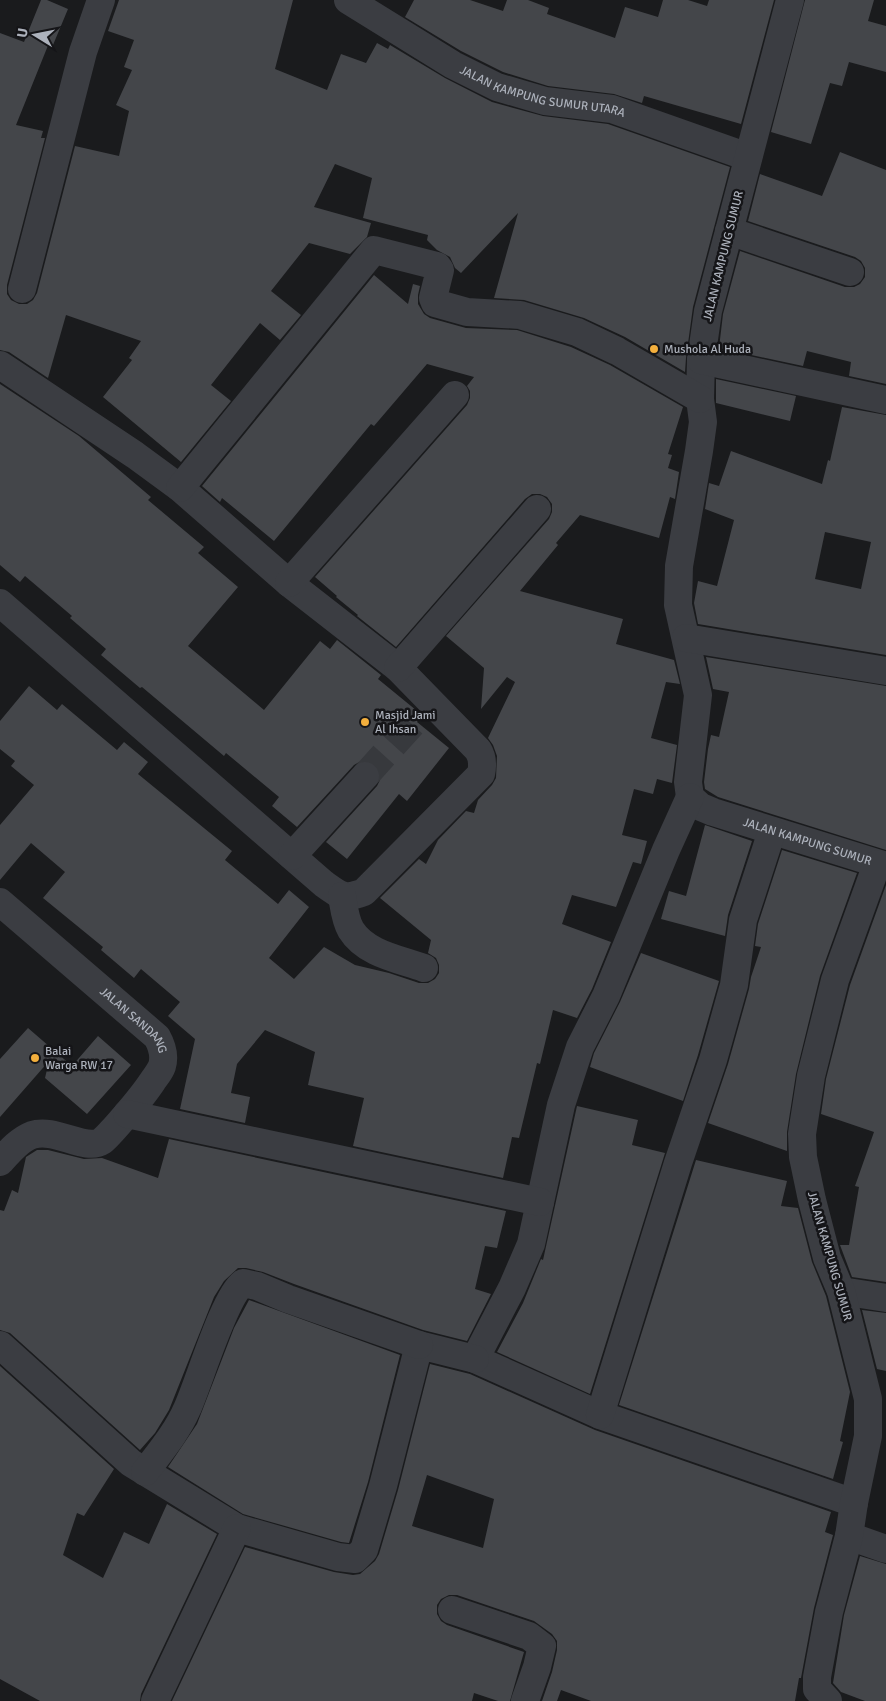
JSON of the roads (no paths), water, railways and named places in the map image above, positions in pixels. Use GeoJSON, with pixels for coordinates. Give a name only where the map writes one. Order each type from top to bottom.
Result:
{"type":"FeatureCollection","features":[{"type":"Feature","properties":{"kind":"street"},"geometry":{"type":"LineString","coordinates":[[22,289],[82,57],[101,0]]}},
{"type":"Feature","properties":{"kind":"street","name":"JALAN KAMPUNG SUMUR UTARA"},"geometry":{"type":"LineString","coordinates":[[348,0],[454,66],[497,87],[545,101],[612,109],[748,157]]}},
{"type":"Feature","properties":{"kind":"street","name":"JALAN KAMPUNG SUMUR"},"geometry":{"type":"LineString","coordinates":[[790,0],[708,311],[701,360],[700,398],[703,422],[700,451],[679,566],[678,605],[698,695],[688,782],[690,797],[701,807],[713,812],[881,865],[834,980],[811,1076],[802,1134],[803,1157],[812,1200],[828,1258],[841,1291],[868,1399],[877,1418],[868,1436],[849,1536],[829,1612],[817,1676],[820,1693],[828,1701]]}},
{"type":"Feature","properties":{"kind":"street"},"geometry":{"type":"LineString","coordinates":[[729,231],[850,272]]}},
{"type":"Feature","properties":{"kind":"street"},"geometry":{"type":"LineString","coordinates":[[180,488],[374,250],[437,266],[440,270],[433,298],[435,303],[467,312],[520,315],[577,332],[617,351],[700,398]]}},
{"type":"Feature","properties":{"kind":"street"},"geometry":{"type":"LineString","coordinates":[[701,360],[886,400]]}},
{"type":"Feature","properties":{"kind":"street"},"geometry":{"type":"LineString","coordinates":[[0,365],[135,455],[180,488],[289,583],[398,668],[427,708],[478,750],[482,756],[483,768],[481,774],[364,892],[352,897],[342,896],[324,884],[0,603]]}},
{"type":"Feature","properties":{"kind":"street"},"geometry":{"type":"LineString","coordinates":[[289,583],[455,395]]}},
{"type":"Feature","properties":{"kind":"street"},"geometry":{"type":"LineString","coordinates":[[398,668],[537,509]]}},
{"type":"Feature","properties":{"kind":"street"},"geometry":{"type":"LineString","coordinates":[[686,638],[886,670]]}},
{"type":"Feature","properties":{"kind":"street"},"geometry":{"type":"LineString","coordinates":[[292,856],[365,776]]}},
{"type":"Feature","properties":{"kind":"street"},"geometry":{"type":"LineString","coordinates":[[475,1359],[512,1288],[531,1244],[561,1105],[580,1047],[606,996],[690,797]]}},
{"type":"Feature","properties":{"kind":"street"},"geometry":{"type":"LineString","coordinates":[[600,1415],[678,1163],[713,1060],[734,985],[743,920],[772,831]]}},
{"type":"Feature","properties":{"kind":"street"},"geometry":{"type":"LineString","coordinates":[[342,896],[344,913],[350,929],[368,948],[424,968]]}},
{"type":"Feature","properties":{"kind":"street","name":"JALAN SANDANG"},"geometry":{"type":"LineString","coordinates":[[0,902],[157,1037],[162,1047],[163,1060],[161,1068],[139,1102],[102,1141],[90,1143],[44,1132],[30,1136],[18,1143],[0,1162]]}},
{"type":"Feature","properties":{"kind":"street"},"geometry":{"type":"LineString","coordinates":[[127,1114],[540,1202]]}},
{"type":"Feature","properties":{"kind":"street"},"geometry":{"type":"LineString","coordinates":[[145,1472],[178,1427],[187,1409],[227,1306],[239,1286],[243,1283],[257,1286],[288,1299],[419,1345],[475,1359],[600,1415],[854,1503]]}},
{"type":"Feature","properties":{"kind":"street"},"geometry":{"type":"LineString","coordinates":[[841,1291],[886,1298]]}},
{"type":"Feature","properties":{"kind":"street"},"geometry":{"type":"LineString","coordinates":[[0,1345],[131,1463],[237,1528],[338,1557],[355,1559],[364,1550],[383,1486],[419,1345]]}},
{"type":"Feature","properties":{"kind":"street"},"geometry":{"type":"LineString","coordinates":[[155,1701],[237,1528]]}},
{"type":"Feature","properties":{"kind":"street"},"geometry":{"type":"LineString","coordinates":[[849,1536],[886,1548]]}},
{"type":"Feature","properties":{"kind":"street"},"geometry":{"type":"LineString","coordinates":[[452,1610],[530,1636],[542,1646],[525,1701]]}},
{"type":"Feature","properties":{"kind":"tunnel"},"geometry":{"type":"LineString","coordinates":[[365,776],[421,714]]}},
{"type":"Feature","properties":{"kind":"place","name":"Mushola Al Huda"},"geometry":{"type":"Point","coordinates":[654,349]}},
{"type":"Feature","properties":{"kind":"place","name":"Masjid Jami Al Ihsan"},"geometry":{"type":"Point","coordinates":[365,722]}},
{"type":"Feature","properties":{"kind":"place","name":"Balai Warga RW 17"},"geometry":{"type":"Point","coordinates":[35,1058]}}]}
